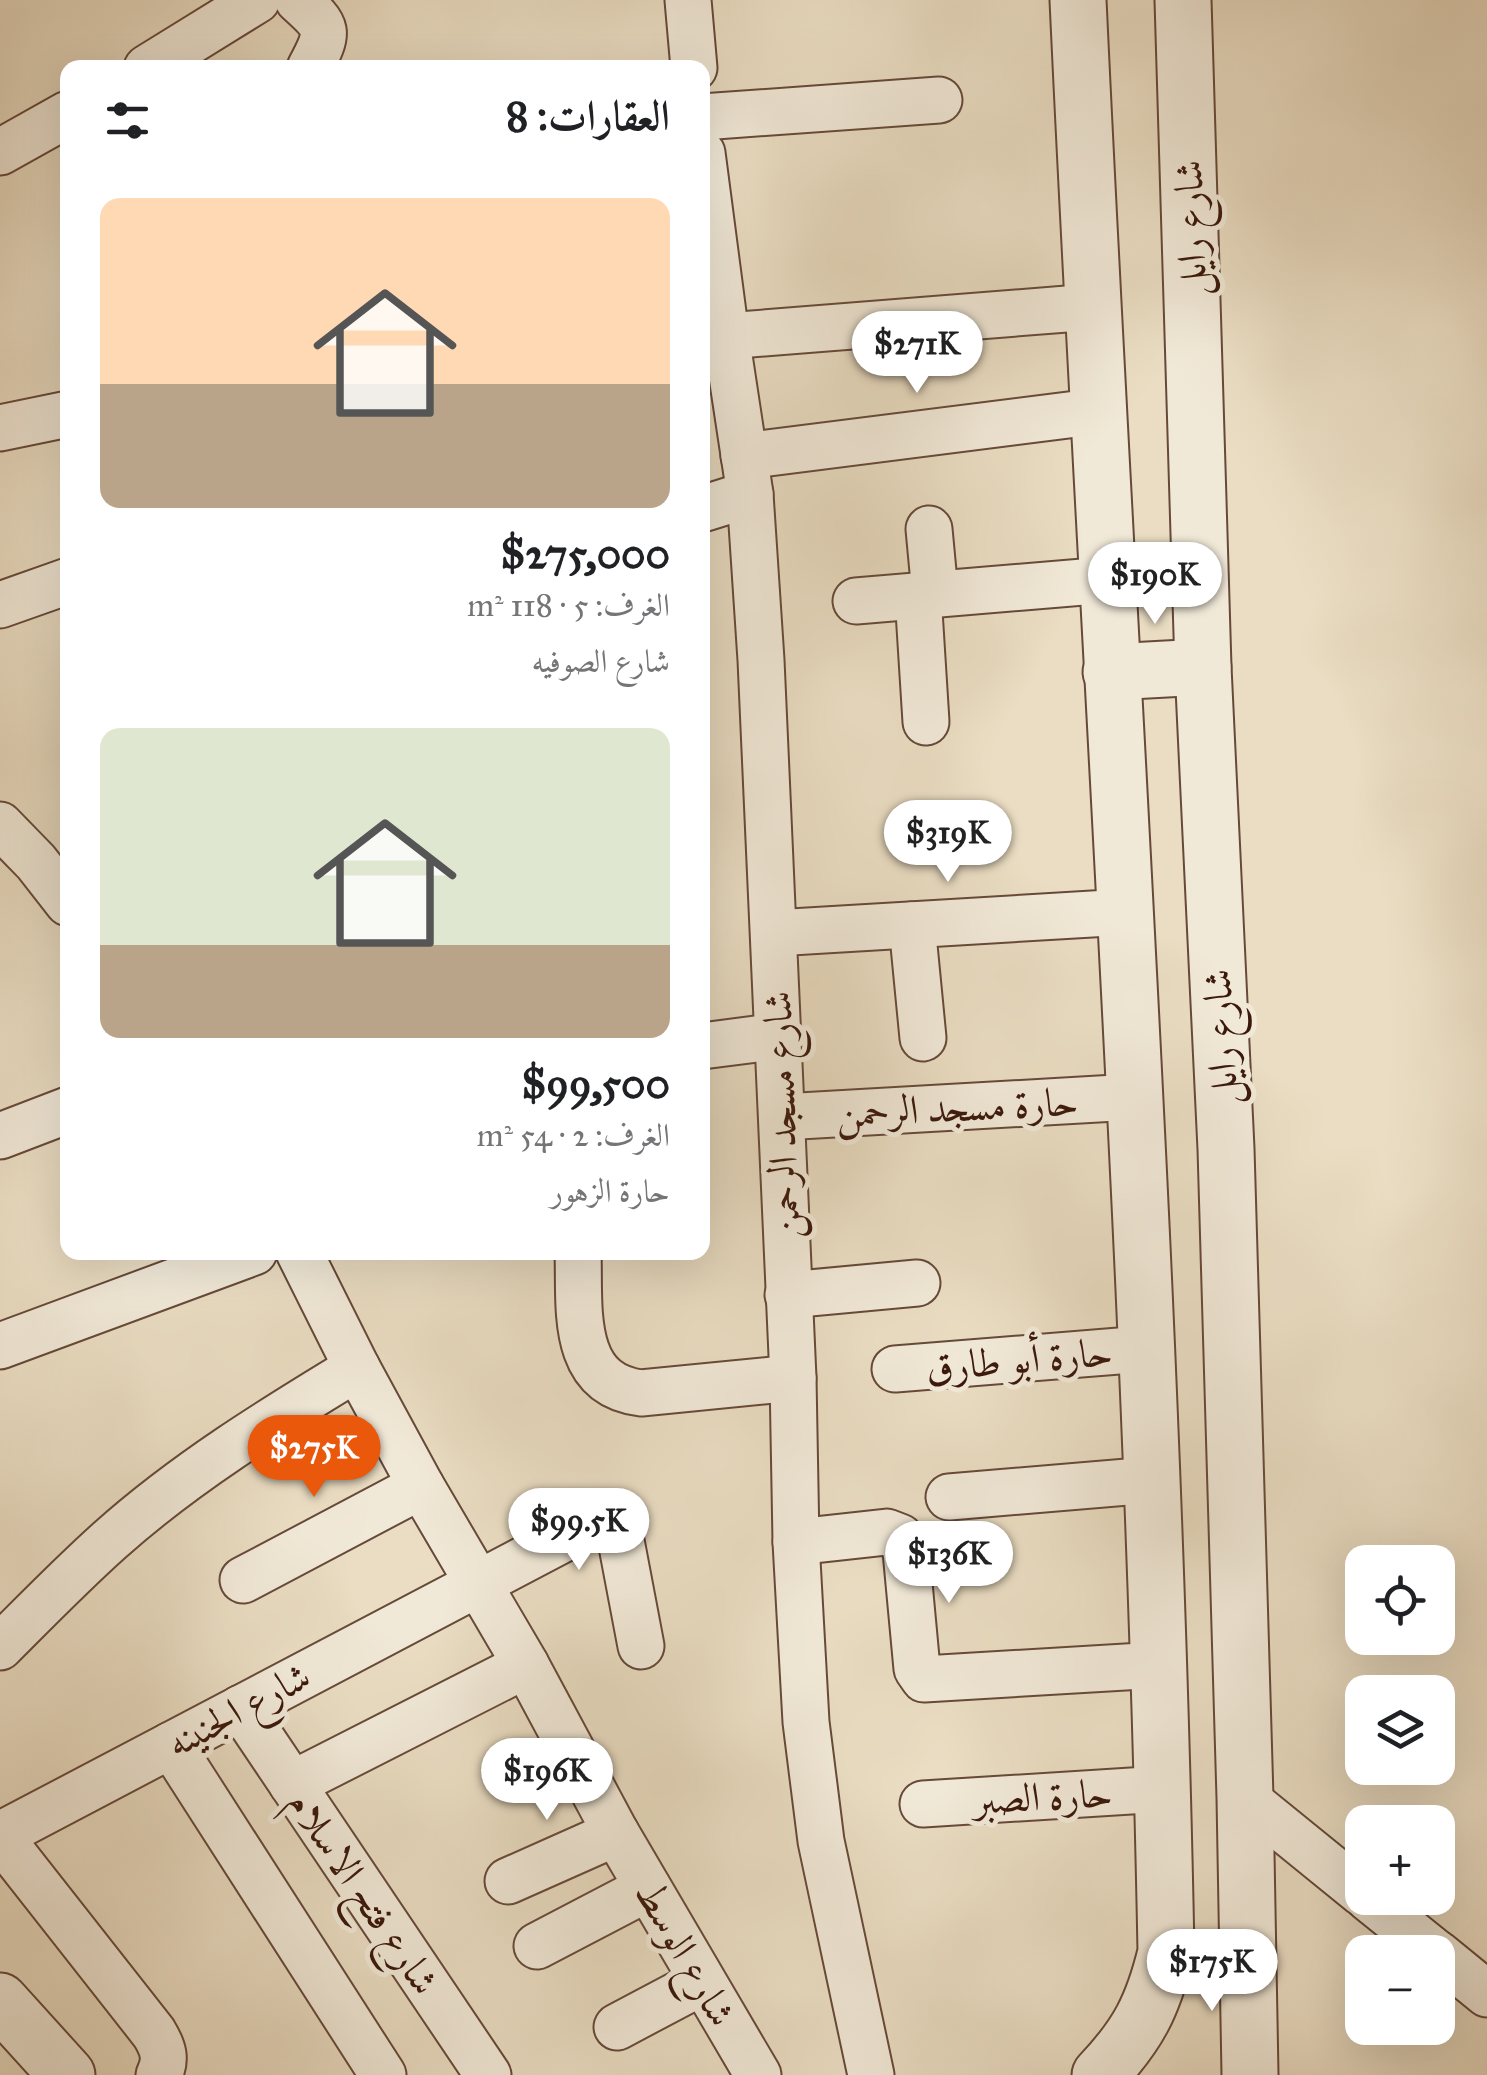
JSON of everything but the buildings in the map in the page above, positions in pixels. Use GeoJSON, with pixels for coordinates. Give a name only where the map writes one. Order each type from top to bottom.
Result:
{"type":"FeatureCollection","features":[{"type":"Feature","properties":{"kind":"street"},"geometry":{"type":"LineString","coordinates":[[160,60],[257,0]]}},
{"type":"Feature","properties":{"kind":"street"},"geometry":{"type":"LineString","coordinates":[[298,0],[321,20],[325,31],[313,60]]}},
{"type":"Feature","properties":{"kind":"street"},"geometry":{"type":"LineString","coordinates":[[688,0],[693,60]]}},
{"type":"Feature","properties":{"kind":"street"},"geometry":{"type":"LineString","coordinates":[[1078,0],[1126,912],[1159,1665],[1166,1952],[1156,1991],[1130,2044],[1100,2075]]}},
{"type":"Feature","properties":{"kind":"street","name":"شارع رايل"},"geometry":{"type":"LineString","coordinates":[[1183,0],[1204,668],[1226,1169],[1250,2075]]}},
{"type":"Feature","properties":{"kind":"street"},"geometry":{"type":"LineString","coordinates":[[710,116],[939,100]]}},
{"type":"Feature","properties":{"kind":"street"},"geometry":{"type":"LineString","coordinates":[[0,152],[60,118]]}},
{"type":"Feature","properties":{"kind":"street","name":"شارع مسجد الرحمن"},"geometry":{"type":"LineString","coordinates":[[710,261],[718,342],[747,475],[779,1036],[806,1722],[821,1842],[871,2075]]}},
{"type":"Feature","properties":{"kind":"street"},"geometry":{"type":"LineString","coordinates":[[718,342],[1092,308]]}},
{"type":"Feature","properties":{"kind":"street"},"geometry":{"type":"LineString","coordinates":[[710,503],[747,475],[1100,411]]}},
{"type":"Feature","properties":{"kind":"street"},"geometry":{"type":"LineString","coordinates":[[0,428],[60,416]]}},
{"type":"Feature","properties":{"kind":"street"},"geometry":{"type":"LineString","coordinates":[[926,722],[930,529]]}},
{"type":"Feature","properties":{"kind":"street"},"geometry":{"type":"LineString","coordinates":[[856,601],[1107,580]]}},
{"type":"Feature","properties":{"kind":"street"},"geometry":{"type":"LineString","coordinates":[[0,605],[60,584]]}},
{"type":"Feature","properties":{"kind":"street"},"geometry":{"type":"LineString","coordinates":[[1111,672],[1204,668]]}},
{"type":"Feature","properties":{"kind":"street"},"geometry":{"type":"LineString","coordinates":[[0,825],[52,849],[60,876]]}},
{"type":"Feature","properties":{"kind":"street"},"geometry":{"type":"LineString","coordinates":[[774,933],[1126,912]]}},
{"type":"Feature","properties":{"kind":"street"},"geometry":{"type":"LineString","coordinates":[[912,925],[923,1038]]}},
{"type":"Feature","properties":{"kind":"street"},"geometry":{"type":"LineString","coordinates":[[710,1045],[779,1036]]}},
{"type":"Feature","properties":{"kind":"street","name":"حارة مسجد الرحمن"},"geometry":{"type":"LineString","coordinates":[[782,1116],[1133,1097]]}},
{"type":"Feature","properties":{"kind":"street"},"geometry":{"type":"LineString","coordinates":[[2,1128],[60,1112]]}},
{"type":"Feature","properties":{"kind":"street"},"geometry":{"type":"LineString","coordinates":[[0,1346],[232,1260]]}},
{"type":"Feature","properties":{"kind":"street","name":"شارع الوسط"},"geometry":{"type":"LineString","coordinates":[[303,1260],[421,1486],[526,1665],[616,1833],[758,2075]]}},
{"type":"Feature","properties":{"kind":"street"},"geometry":{"type":"LineString","coordinates":[[578,1260],[585,1350],[595,1370],[623,1391],[640,1393],[793,1378]]}},
{"type":"Feature","properties":{"kind":"street"},"geometry":{"type":"LineString","coordinates":[[788,1295],[917,1284]]}},
{"type":"Feature","properties":{"kind":"street","name":"حارة أبو طارق"},"geometry":{"type":"LineString","coordinates":[[894,1369],[1144,1348]]}},
{"type":"Feature","properties":{"kind":"street"},"geometry":{"type":"LineString","coordinates":[[0,1647],[112,1538],[193,1474],[263,1425],[357,1368]]}},
{"type":"Feature","properties":{"kind":"street"},"geometry":{"type":"LineString","coordinates":[[949,1497],[1151,1480]]}},
{"type":"Feature","properties":{"kind":"street"},"geometry":{"type":"LineString","coordinates":[[243,1580],[421,1486]]}},
{"type":"Feature","properties":{"kind":"street","name":"شارع الجنينه"},"geometry":{"type":"LineString","coordinates":[[0,1836],[611,1516],[618,1526],[641,1646]]}},
{"type":"Feature","properties":{"kind":"street"},"geometry":{"type":"LineString","coordinates":[[796,1542],[887,1532],[900,1538],[906,1551],[917,1669],[924,1679],[1159,1665]]}},
{"type":"Feature","properties":{"kind":"street"},"geometry":{"type":"LineString","coordinates":[[292,1784],[526,1665]]}},
{"type":"Feature","properties":{"kind":"street","name":"شارع فتح الاسلام"},"geometry":{"type":"LineString","coordinates":[[241,1708],[488,2075]]}},
{"type":"Feature","properties":{"kind":"street"},"geometry":{"type":"LineString","coordinates":[[170,1745],[383,2075]]}},
{"type":"Feature","properties":{"kind":"street","name":"حارة الصبر"},"geometry":{"type":"LineString","coordinates":[[924,1804],[1163,1789]]}},
{"type":"Feature","properties":{"kind":"street"},"geometry":{"type":"LineString","coordinates":[[1245,1798],[1345,1880]]}},
{"type":"Feature","properties":{"kind":"street"},"geometry":{"type":"LineString","coordinates":[[508,1881],[616,1833]]}},
{"type":"Feature","properties":{"kind":"street"},"geometry":{"type":"LineString","coordinates":[[0,1836],[154,2033],[162,2046],[164,2064],[158,2075]]}},
{"type":"Feature","properties":{"kind":"street"},"geometry":{"type":"LineString","coordinates":[[537,1946],[648,1888]]}},
{"type":"Feature","properties":{"kind":"street"},"geometry":{"type":"LineString","coordinates":[[1389,1915],[1414,1935]]}},
{"type":"Feature","properties":{"kind":"street"},"geometry":{"type":"LineString","coordinates":[[1166,1952],[1197,1971],[1228,1970],[1247,1952]]}},
{"type":"Feature","properties":{"kind":"street"},"geometry":{"type":"LineString","coordinates":[[1455,1968],[1487,1994]]}},
{"type":"Feature","properties":{"kind":"street"},"geometry":{"type":"LineString","coordinates":[[618,2028],[702,1982]]}},
{"type":"Feature","properties":{"kind":"street"},"geometry":{"type":"LineString","coordinates":[[0,2001],[68,2075]]}}]}
